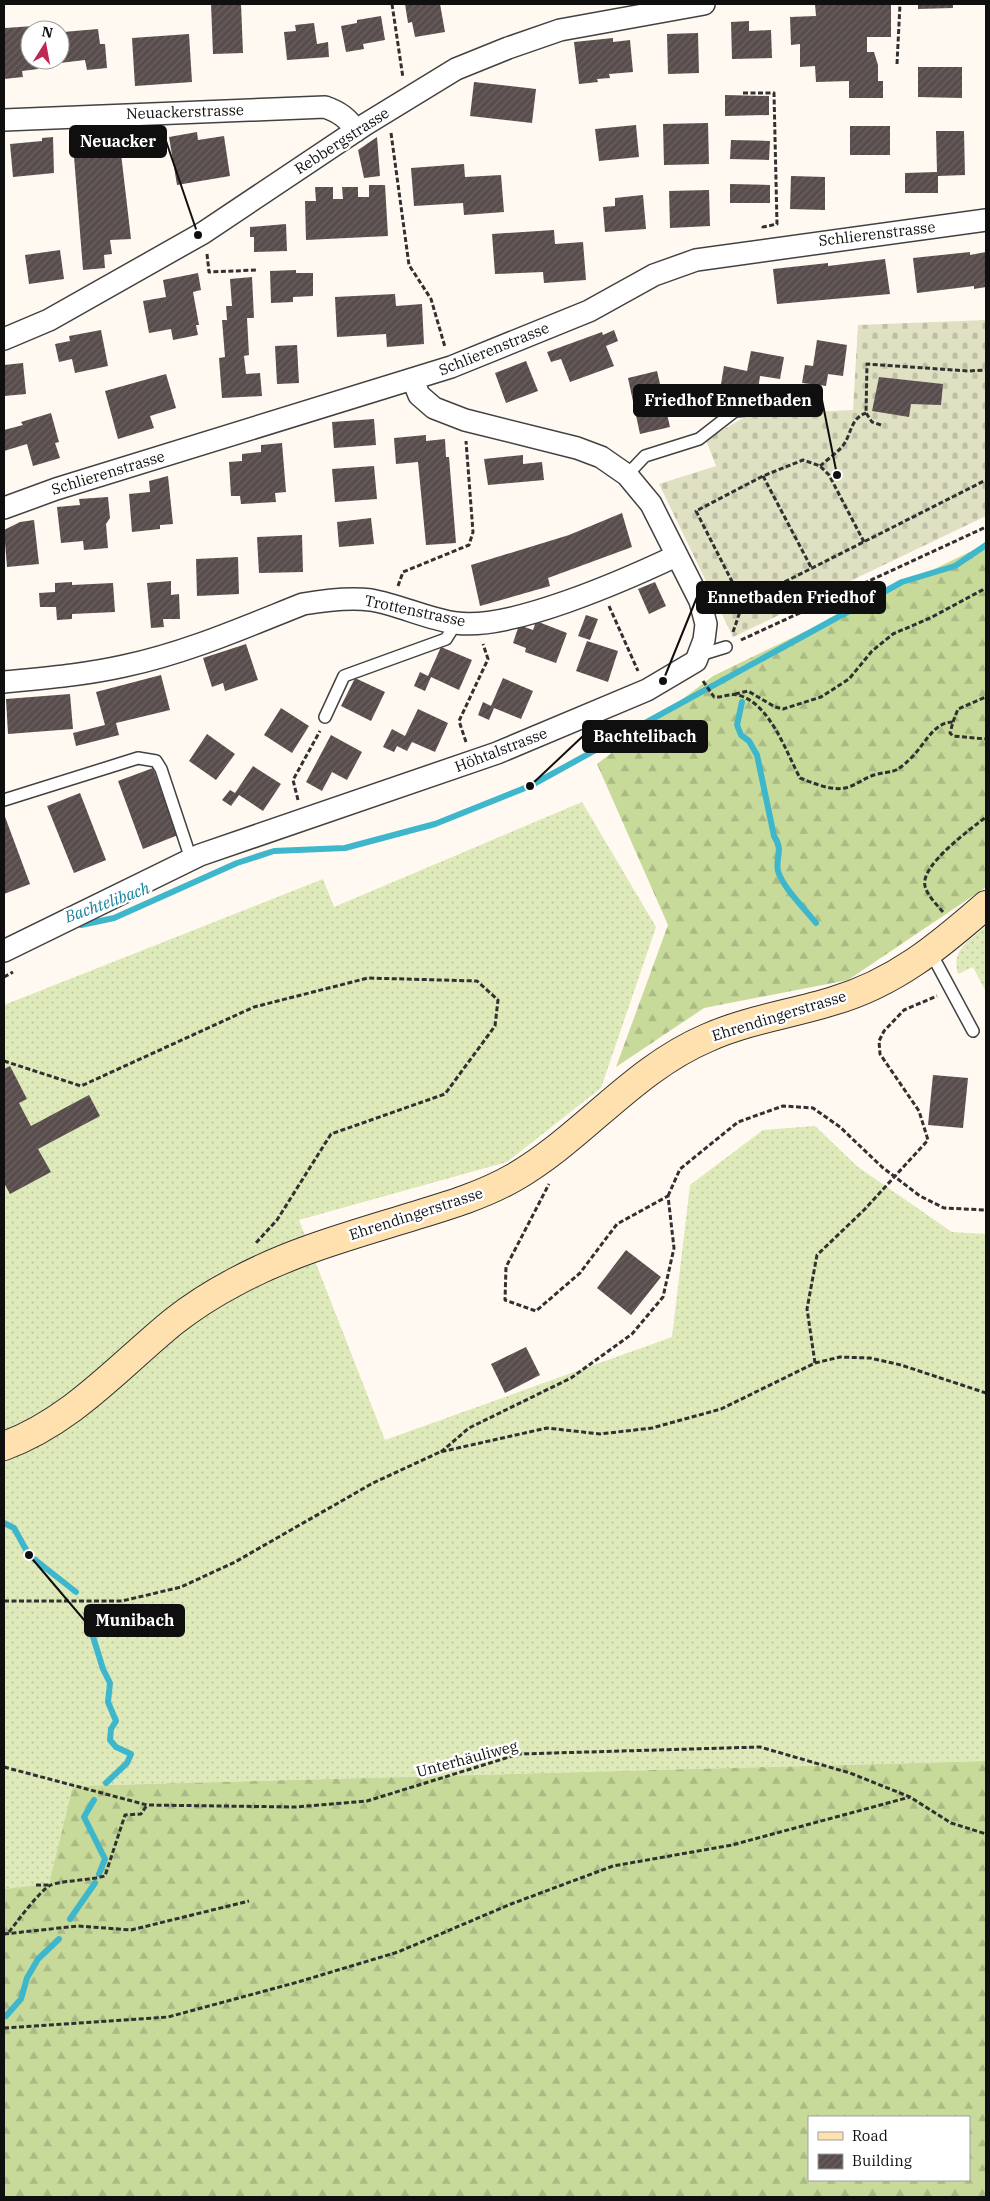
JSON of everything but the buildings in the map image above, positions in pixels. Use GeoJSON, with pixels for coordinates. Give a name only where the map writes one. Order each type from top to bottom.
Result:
{"type":"FeatureCollection","features":[{"type":"Feature","properties":{"kind":"main road","name":"Ehrendingerstrasse"},"geometry":{"type":"LineString","coordinates":[[4,1446],[28,1437],[75,1408],[174,1321],[233,1283],[298,1253],[461,1202],[487,1191],[543,1160],[642,1077],[675,1053],[737,1026],[834,1001],[869,989],[931,953],[986,905]]}},
{"type":"Feature","properties":{"kind":"street","name":"Rebbergstrasse"},"geometry":{"type":"LineString","coordinates":[[4,339],[57,316],[203,232],[356,131],[456,70],[508,48],[560,30],[704,4]]}},
{"type":"Feature","properties":{"kind":"street","name":"Neuackerstrasse"},"geometry":{"type":"LineString","coordinates":[[4,120],[325,106],[339,112],[350,121],[356,131]]}},
{"type":"Feature","properties":{"kind":"street","name":"Schlierenstrasse"},"geometry":{"type":"LineString","coordinates":[[4,508],[56,489],[451,367],[589,311],[672,266],[696,260],[764,249],[986,220]]}},
{"type":"Feature","properties":{"kind":"street"},"geometry":{"type":"LineString","coordinates":[[413,380],[419,395],[434,408],[465,420],[577,448],[601,457],[627,475],[651,504],[700,601],[706,624],[700,655]]}},
{"type":"Feature","properties":{"kind":"street","name":"Trottenstrasse"},"geometry":{"type":"LineString","coordinates":[[4,682],[85,674],[125,666],[173,653],[313,603],[355,599],[391,605],[466,623],[510,618],[601,588],[676,556]]}},
{"type":"Feature","properties":{"kind":"street","name":"Höhtalstrasse"},"geometry":{"type":"LineString","coordinates":[[4,951],[191,859],[472,762],[569,724],[646,690],[687,667],[700,655]]}},
{"type":"Feature","properties":{"kind":"lane"},"geometry":{"type":"LineString","coordinates":[[627,475],[645,456],[699,439],[735,411],[782,407]]}},
{"type":"Feature","properties":{"kind":"lane"},"geometry":{"type":"LineString","coordinates":[[325,717],[344,676],[446,639],[466,623]]}},
{"type":"Feature","properties":{"kind":"lane","name":"Höhtalstrasse"},"geometry":{"type":"LineString","coordinates":[[700,655],[726,647]]}},
{"type":"Feature","properties":{"kind":"lane"},"geometry":{"type":"LineString","coordinates":[[4,800],[138,758],[156,761],[161,769],[191,859]]}},
{"type":"Feature","properties":{"kind":"lane"},"geometry":{"type":"LineString","coordinates":[[931,953],[973,1031]]}},
{"type":"Feature","properties":{"kind":"path"},"geometry":{"type":"LineString","coordinates":[[392,4],[403,80]]}},
{"type":"Feature","properties":{"kind":"path"},"geometry":{"type":"LineString","coordinates":[[897,64],[900,4]]}},
{"type":"Feature","properties":{"kind":"path"},"geometry":{"type":"LineString","coordinates":[[743,93],[774,93],[777,224],[763,227],[764,249]]}},
{"type":"Feature","properties":{"kind":"path"},"geometry":{"type":"LineString","coordinates":[[390,127],[409,265],[431,298],[451,367]]}},
{"type":"Feature","properties":{"kind":"path"},"geometry":{"type":"LineString","coordinates":[[203,232],[206,240],[209,272],[257,270]]}},
{"type":"Feature","properties":{"kind":"path"},"geometry":{"type":"LineString","coordinates":[[881,425],[872,422],[866,413],[867,364],[968,371],[986,370]]}},
{"type":"Feature","properties":{"kind":"path"},"geometry":{"type":"LineString","coordinates":[[820,466],[843,446],[854,422],[860,415],[866,413]]}},
{"type":"Feature","properties":{"kind":"path"},"geometry":{"type":"LineString","coordinates":[[391,605],[403,572],[469,545],[473,532],[465,420]]}},
{"type":"Feature","properties":{"kind":"path"},"geometry":{"type":"LineString","coordinates":[[743,603],[696,511],[763,476],[803,460],[820,466],[829,475],[864,542]]}},
{"type":"Feature","properties":{"kind":"path"},"geometry":{"type":"LineString","coordinates":[[763,476],[812,569]]}},
{"type":"Feature","properties":{"kind":"path"},"geometry":{"type":"LineString","coordinates":[[726,647],[743,603],[986,480]]}},
{"type":"Feature","properties":{"kind":"path"},"geometry":{"type":"LineString","coordinates":[[726,647],[986,527]]}},
{"type":"Feature","properties":{"kind":"path"},"geometry":{"type":"LineString","coordinates":[[601,588],[646,690]]}},
{"type":"Feature","properties":{"kind":"path"},"geometry":{"type":"LineString","coordinates":[[706,684],[712,695],[718,698],[748,691],[775,708],[784,709],[821,697],[849,680],[872,651],[893,634],[932,617],[986,588]]}},
{"type":"Feature","properties":{"kind":"path"},"geometry":{"type":"LineString","coordinates":[[466,623],[488,659],[459,721],[472,762]]}},
{"type":"Feature","properties":{"kind":"path"},"geometry":{"type":"LineString","coordinates":[[733,694],[751,701],[774,726],[800,778],[822,786],[844,789],[874,775],[895,772],[942,724],[954,722]]}},
{"type":"Feature","properties":{"kind":"path"},"geometry":{"type":"LineString","coordinates":[[986,697],[958,709],[950,733],[952,736],[986,739]]}},
{"type":"Feature","properties":{"kind":"path"},"geometry":{"type":"LineString","coordinates":[[304,819],[293,780],[324,724],[325,717]]}},
{"type":"Feature","properties":{"kind":"path"},"geometry":{"type":"LineString","coordinates":[[958,930],[929,894],[925,887],[924,879],[939,858],[956,840],[986,817]]}},
{"type":"Feature","properties":{"kind":"path"},"geometry":{"type":"LineString","coordinates":[[4,1061],[81,1086],[254,1007],[368,978],[477,981],[498,1000],[496,1026],[445,1094],[331,1134],[277,1220],[251,1248]]}},
{"type":"Feature","properties":{"kind":"path"},"geometry":{"type":"LineString","coordinates":[[815,1363],[807,1309],[816,1255],[865,1209],[928,1140],[919,1111],[880,1054],[879,1041],[884,1031],[904,1010],[951,990]]}},
{"type":"Feature","properties":{"kind":"path"},"geometry":{"type":"LineString","coordinates":[[440,1452],[469,1428],[571,1378],[632,1334],[663,1297],[674,1248],[668,1196],[680,1169],[738,1122],[783,1106],[813,1108],[840,1127],[920,1196],[944,1208],[986,1210]]}},
{"type":"Feature","properties":{"kind":"path"},"geometry":{"type":"LineString","coordinates":[[550,1183],[506,1267],[505,1300],[536,1311],[580,1273],[617,1224],[668,1196]]}},
{"type":"Feature","properties":{"kind":"path"},"geometry":{"type":"LineString","coordinates":[[4,1601],[122,1601],[181,1587],[235,1562],[372,1483],[440,1452],[548,1428],[600,1434],[652,1428],[721,1409],[815,1363],[840,1357],[870,1358],[901,1365],[986,1393]]}},
{"type":"Feature","properties":{"kind":"path","name":"Unterhäuliweg"},"geometry":{"type":"LineString","coordinates":[[4,1767],[146,1805],[296,1807],[366,1801],[519,1754],[760,1748],[850,1773],[910,1797],[951,1823],[986,1834]]}},
{"type":"Feature","properties":{"kind":"path"},"geometry":{"type":"LineString","coordinates":[[4,2028],[168,2017],[298,1982],[398,1952],[510,1904],[612,1866],[732,1845],[910,1797]]}},
{"type":"Feature","properties":{"kind":"path"},"geometry":{"type":"LineString","coordinates":[[36,1885],[91,1881],[105,1876],[125,1815],[141,1814],[146,1805]]}},
{"type":"Feature","properties":{"kind":"path"},"geometry":{"type":"LineString","coordinates":[[8,1933],[24,1912],[51,1885]]}},
{"type":"Feature","properties":{"kind":"path"},"geometry":{"type":"LineString","coordinates":[[4,1934],[78,1926],[131,1930],[249,1901]]}},
{"type":"Feature","properties":{"kind":"green space"},"geometry":{"type":"Polygon","coordinates":[[[986,320],[986,516],[733,637],[659,484],[716,466],[706,440],[748,415],[853,410],[858,325],[986,320]]]}},
{"type":"Feature","properties":{"kind":"green space"},"geometry":{"type":"Polygon","coordinates":[[[986,544],[986,887],[848,980],[704,1008],[616,1067],[668,925],[597,764],[713,676],[986,544]]]}},
{"type":"Feature","properties":{"kind":"green space"},"geometry":{"type":"Polygon","coordinates":[[[582,802],[656,927],[601,1088],[507,1162],[299,1220],[385,1440],[672,1337],[690,1185],[763,1130],[815,1126],[858,1167],[952,1232],[986,1234],[986,1761],[74,1786],[49,1885],[4,1889],[4,1005],[323,879],[334,907],[582,802]]]}},
{"type":"Feature","properties":{"kind":"green space"},"geometry":{"type":"Polygon","coordinates":[[[986,926],[986,992],[973,967],[958,974],[956,965],[959,952],[963,946],[986,926]]]}},
{"type":"Feature","properties":{"kind":"green space"},"geometry":{"type":"Polygon","coordinates":[[[986,1761],[986,2197],[4,2197],[4,1889],[49,1884],[73,1786],[986,1761]]]}},
{"type":"Feature","properties":{"kind":"waterway","name":"Bachtelibach"},"geometry":{"type":"LineString","coordinates":[[81,925],[114,918],[237,863],[274,851],[345,848],[435,824],[530,786],[902,582],[955,566],[986,545]]}},
{"type":"Feature","properties":{"kind":"waterway"},"geometry":{"type":"LineString","coordinates":[[742,702],[737,725],[741,735],[749,741],[757,755],[774,836],[779,850],[778,871],[789,891],[816,923]]}},
{"type":"Feature","properties":{"kind":"waterway"},"geometry":{"type":"LineString","coordinates":[[4,1523],[14,1528],[29,1555],[76,1592]]}},
{"type":"Feature","properties":{"kind":"waterway"},"geometry":{"type":"LineString","coordinates":[[86,1614],[103,1669],[110,1683],[108,1702],[116,1721],[111,1729],[110,1740],[116,1747],[131,1754],[127,1763],[106,1783]]}},
{"type":"Feature","properties":{"kind":"waterway"},"geometry":{"type":"LineString","coordinates":[[94,1800],[84,1817],[105,1859],[99,1874]]}},
{"type":"Feature","properties":{"kind":"waterway"},"geometry":{"type":"LineString","coordinates":[[70,1919],[95,1883]]}},
{"type":"Feature","properties":{"kind":"waterway"},"geometry":{"type":"LineString","coordinates":[[6,2016],[21,1999],[27,1978],[38,1959],[59,1939]]}},
{"type":"Feature","properties":{"kind":"place","name":"Neuacker"},"geometry":{"type":"Point","coordinates":[198,235]}},
{"type":"Feature","properties":{"kind":"place","name":"Friedhof Ennetbaden"},"geometry":{"type":"Point","coordinates":[837,475]}},
{"type":"Feature","properties":{"kind":"place","name":"Ennetbaden Friedhof"},"geometry":{"type":"Point","coordinates":[663,681]}},
{"type":"Feature","properties":{"kind":"place","name":"Bachtelibach"},"geometry":{"type":"Point","coordinates":[530,786]}},
{"type":"Feature","properties":{"kind":"place","name":"Munibach"},"geometry":{"type":"Point","coordinates":[29,1555]}}]}
